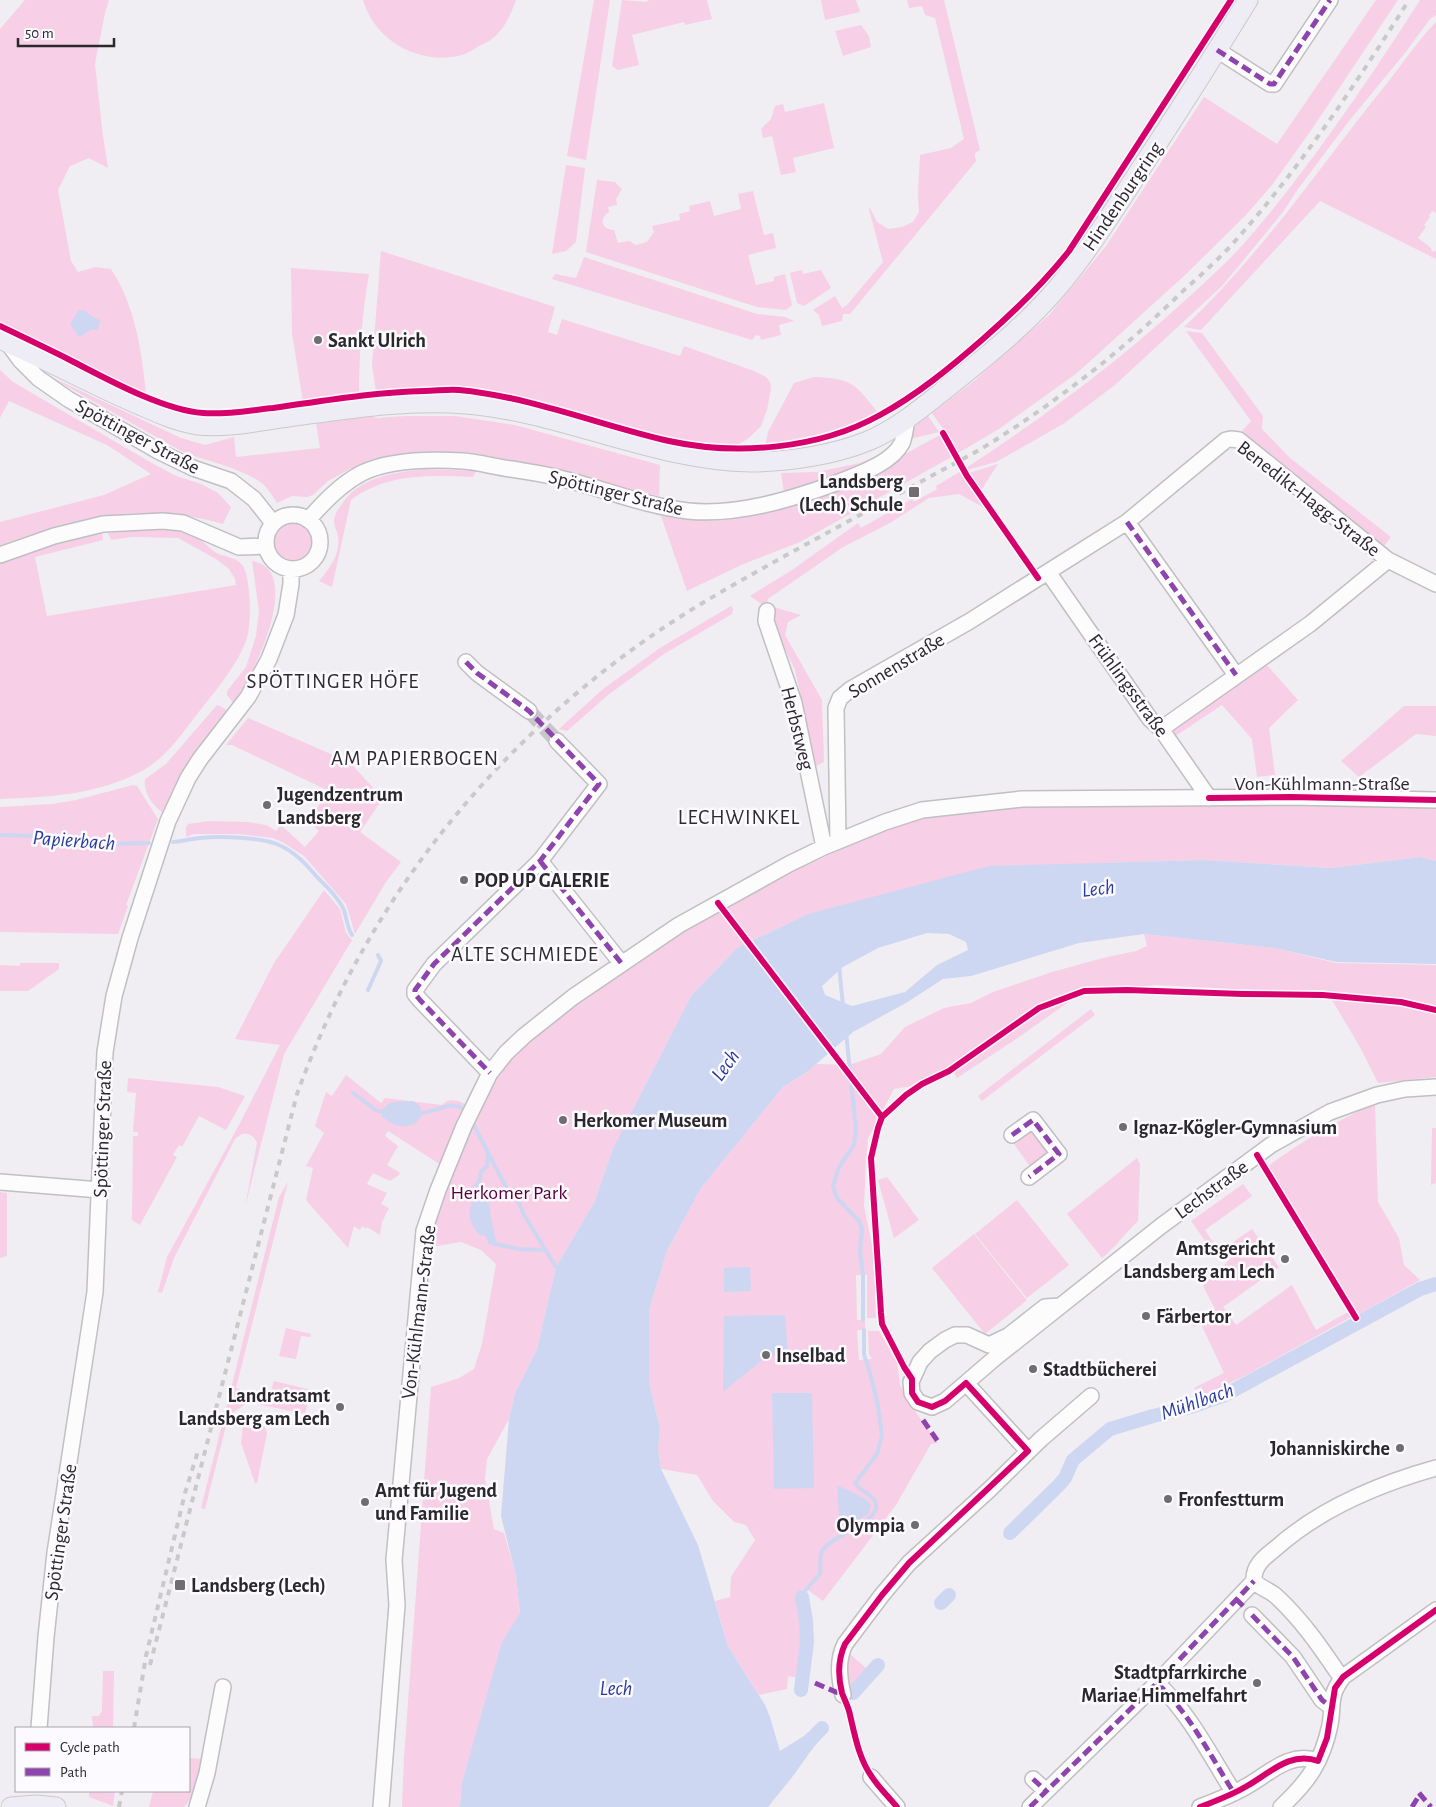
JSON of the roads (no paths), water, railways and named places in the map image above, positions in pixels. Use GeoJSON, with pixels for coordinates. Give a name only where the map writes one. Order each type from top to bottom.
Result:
{"type":"FeatureCollection","features":[{"type":"Feature","properties":{"kind":"main road","name":"Hindenburgring"},"geometry":{"type":"LineString","coordinates":[[3,341],[104,390],[172,418],[204,425],[238,423],[369,406],[446,402],[506,410],[561,422],[666,452],[726,460],[752,462],[781,461],[853,446],[869,441],[907,417],[972,368],[1041,306],[1058,287],[1095,239],[1248,0]]}},
{"type":"Feature","properties":{"kind":"main road"},"geometry":{"type":"LineString","coordinates":[[10,1807],[36,1798],[56,1807]]}},
{"type":"Feature","properties":{"kind":"street"},"geometry":{"type":"LineString","coordinates":[[1217,50],[1270,84],[1274,84],[1330,0]]}},
{"type":"Feature","properties":{"kind":"street","name":"Spöttinger Straße"},"geometry":{"type":"LineString","coordinates":[[3,341],[38,378],[68,399],[158,451],[194,468],[231,481],[254,499],[273,523]]}},
{"type":"Feature","properties":{"kind":"street","name":"Spöttinger Straße"},"geometry":{"type":"LineString","coordinates":[[308,520],[331,496],[362,473],[381,466],[430,461],[464,461],[563,478],[619,496],[688,511],[729,511],[768,503],[825,487],[855,476],[879,464],[893,456],[902,442],[907,417]]}},
{"type":"Feature","properties":{"kind":"street","name":"Benedikt-Hagg-Straße"},"geometry":{"type":"LineString","coordinates":[[1048,572],[1127,522],[1226,440],[1231,439],[1239,440],[1388,560],[1310,624],[1161,729]]}},
{"type":"Feature","properties":{"kind":"street"},"geometry":{"type":"LineString","coordinates":[[290,515],[308,520],[317,530],[319,537],[318,551],[310,562],[305,566],[291,569],[282,567],[274,562],[266,546],[267,534],[273,523],[290,515]]}},
{"type":"Feature","properties":{"kind":"street"},"geometry":{"type":"LineString","coordinates":[[0,555],[54,536],[103,524],[163,521],[183,523],[240,547],[266,546]]}},
{"type":"Feature","properties":{"kind":"street"},"geometry":{"type":"LineString","coordinates":[[1127,522],[1236,676]]}},
{"type":"Feature","properties":{"kind":"street"},"geometry":{"type":"LineString","coordinates":[[1388,560],[1436,584]]}},
{"type":"Feature","properties":{"kind":"street","name":"Spöttinger Straße"},"geometry":{"type":"LineString","coordinates":[[39,1727],[55,1553],[95,1292],[105,1052],[114,996],[162,837],[188,778],[248,697],[269,658],[286,614],[291,584],[291,569]]}},
{"type":"Feature","properties":{"kind":"street","name":"Frühlingsstraße"},"geometry":{"type":"LineString","coordinates":[[1048,572],[1150,719],[1161,729],[1209,798]]}},
{"type":"Feature","properties":{"kind":"street","name":"Sonnenstraße"},"geometry":{"type":"LineString","coordinates":[[831,844],[836,708],[840,698],[850,689],[970,621],[1048,572]]}},
{"type":"Feature","properties":{"kind":"street","name":"Herbstweg"},"geometry":{"type":"LineString","coordinates":[[767,610],[766,621],[794,703],[831,844]]}},
{"type":"Feature","properties":{"kind":"street"},"geometry":{"type":"LineString","coordinates":[[466,662],[477,673],[529,711]]}},
{"type":"Feature","properties":{"kind":"street"},"geometry":{"type":"LineString","coordinates":[[490,1073],[416,996],[416,987],[434,964],[540,861],[599,784],[557,741]]}},
{"type":"Feature","properties":{"kind":"street","name":"Von-Kühlmann-Straße"},"geometry":{"type":"LineString","coordinates":[[380,1807],[397,1605],[394,1560],[424,1231],[441,1183],[469,1115],[490,1073],[506,1053],[542,1020],[679,925],[831,844],[885,822],[922,810],[1011,800],[1291,797],[1436,800]]}},
{"type":"Feature","properties":{"kind":"street"},"geometry":{"type":"LineString","coordinates":[[540,861],[622,964]]}},
{"type":"Feature","properties":{"kind":"street","name":"Lechstraße"},"geometry":{"type":"LineString","coordinates":[[1060,1306],[1045,1307],[1008,1336],[989,1345],[967,1335],[955,1335],[944,1340],[915,1369],[911,1382],[912,1393],[918,1402],[932,1407],[946,1402],[1012,1345],[1161,1226],[1271,1145],[1330,1112],[1377,1095],[1405,1089],[1436,1087]]}},
{"type":"Feature","properties":{"kind":"street"},"geometry":{"type":"LineString","coordinates":[[1012,1135],[1033,1120],[1059,1154],[1029,1177]]}},
{"type":"Feature","properties":{"kind":"street"},"geometry":{"type":"LineString","coordinates":[[0,1182],[100,1190]]}},
{"type":"Feature","properties":{"kind":"street"},"geometry":{"type":"LineString","coordinates":[[966,1384],[1028,1451]]}},
{"type":"Feature","properties":{"kind":"street"},"geometry":{"type":"LineString","coordinates":[[843,1694],[839,1674],[842,1651],[845,1644],[909,1563],[1041,1439],[1091,1396]]}},
{"type":"Feature","properties":{"kind":"street"},"geometry":{"type":"LineString","coordinates":[[1030,1807],[1157,1683],[1254,1581],[1254,1573],[1260,1562],[1307,1524],[1354,1498],[1426,1466]]}},
{"type":"Feature","properties":{"kind":"street"},"geometry":{"type":"LineString","coordinates":[[1254,1581],[1260,1587],[1274,1594],[1287,1607],[1305,1627],[1338,1673],[1343,1677]]}},
{"type":"Feature","properties":{"kind":"street"},"geometry":{"type":"LineString","coordinates":[[1281,1807],[1312,1774],[1327,1738],[1330,1707],[1335,1688],[1343,1677],[1436,1610]]}},
{"type":"Feature","properties":{"kind":"street"},"geometry":{"type":"LineString","coordinates":[[1252,1615],[1293,1658],[1322,1700],[1330,1707]]}},
{"type":"Feature","properties":{"kind":"street"},"geometry":{"type":"LineString","coordinates":[[1157,1683],[1177,1703],[1190,1720],[1234,1793]]}},
{"type":"Feature","properties":{"kind":"street"},"geometry":{"type":"LineString","coordinates":[[197,1807],[207,1773],[223,1687]]}},
{"type":"Feature","properties":{"kind":"street"},"geometry":{"type":"LineString","coordinates":[[1200,1807],[1234,1793],[1287,1761],[1297,1758],[1318,1761]]}},
{"type":"Feature","properties":{"kind":"street"},"geometry":{"type":"LineString","coordinates":[[871,1777],[897,1807]]}},
{"type":"Feature","properties":{"kind":"street"},"geometry":{"type":"LineString","coordinates":[[1033,1779],[1046,1791]]}},
{"type":"Feature","properties":{"kind":"water"},"geometry":{"type":"Polygon","coordinates":[[[79,310],[84,310],[100,320],[98,330],[91,330],[79,337],[70,324],[79,310]]]}},
{"type":"Feature","properties":{"kind":"water","name":"Lech"},"geometry":{"type":"Polygon","coordinates":[[[1421,857],[1436,861],[1436,964],[1336,962],[1275,948],[1144,934],[1079,943],[971,976],[943,979],[906,1003],[853,1032],[807,1072],[783,1087],[701,1188],[667,1251],[649,1310],[649,1382],[660,1429],[658,1450],[661,1469],[698,1545],[728,1646],[765,1705],[780,1751],[808,1732],[818,1741],[768,1807],[460,1807],[462,1782],[502,1642],[520,1613],[516,1576],[501,1516],[509,1419],[515,1393],[537,1349],[556,1267],[594,1203],[613,1148],[691,996],[737,948],[808,914],[989,866],[1203,860],[1331,868],[1421,857]],[[927,933],[878,948],[843,967],[822,986],[825,995],[852,1006],[905,992],[937,965],[968,950],[966,942],[949,934],[927,933]]]}},
{"type":"Feature","properties":{"kind":"water"},"geometry":{"type":"Polygon","coordinates":[[[413,1101],[420,1106],[422,1114],[414,1124],[409,1126],[398,1125],[382,1116],[382,1110],[388,1104],[413,1101]]]}},
{"type":"Feature","properties":{"kind":"water"},"geometry":{"type":"Polygon","coordinates":[[[479,1180],[488,1199],[498,1245],[489,1244],[485,1235],[481,1236],[477,1232],[470,1219],[470,1209],[475,1200],[473,1189],[479,1180]]]}},
{"type":"Feature","properties":{"kind":"water"},"geometry":{"type":"Polygon","coordinates":[[[750,1267],[751,1291],[724,1292],[724,1268],[750,1267]]]}},
{"type":"Feature","properties":{"kind":"water"},"geometry":{"type":"Polygon","coordinates":[[[785,1315],[788,1355],[767,1356],[723,1392],[724,1316],[785,1315]]]}},
{"type":"Feature","properties":{"kind":"water"},"geometry":{"type":"Polygon","coordinates":[[[772,1393],[812,1393],[814,1488],[774,1489],[772,1393]]]}},
{"type":"Feature","properties":{"kind":"water"},"geometry":{"type":"Polygon","coordinates":[[[837,1485],[866,1499],[871,1506],[868,1514],[840,1531],[837,1485]]]}},
{"type":"Feature","properties":{"kind":"waterway","name":"Papierbach"},"geometry":{"type":"LineString","coordinates":[[0,835],[35,836],[107,844],[149,843]]}},
{"type":"Feature","properties":{"kind":"waterway","name":"Papierbach"},"geometry":{"type":"LineString","coordinates":[[173,842],[208,837],[229,837],[262,840],[285,848],[304,863],[337,898],[344,909],[352,935]]}},
{"type":"Feature","properties":{"kind":"waterway","name":"Papierbach"},"geometry":{"type":"LineString","coordinates":[[368,990],[381,961],[378,955]]}},
{"type":"Feature","properties":{"kind":"waterway"},"geometry":{"type":"LineString","coordinates":[[839,965],[843,1006]]}},
{"type":"Feature","properties":{"kind":"waterway"},"geometry":{"type":"LineString","coordinates":[[846,1032],[856,1130],[854,1145],[839,1167],[833,1186],[837,1198],[859,1221],[862,1229],[860,1252],[863,1275],[863,1320]]}},
{"type":"Feature","properties":{"kind":"waterway","name":"Papierbach"},"geometry":{"type":"LineString","coordinates":[[353,1093],[377,1111],[385,1112]]}},
{"type":"Feature","properties":{"kind":"waterway","name":"Papierbach"},"geometry":{"type":"LineString","coordinates":[[419,1113],[450,1106],[456,1106],[466,1112]]}},
{"type":"Feature","properties":{"kind":"waterway","name":"Papierbach"},"geometry":{"type":"LineString","coordinates":[[471,1120],[507,1189],[519,1203],[524,1215],[556,1267],[560,1269]]}},
{"type":"Feature","properties":{"kind":"waterway","name":"Papierbach"},"geometry":{"type":"LineString","coordinates":[[479,1183],[481,1172],[487,1166],[488,1154]]}},
{"type":"Feature","properties":{"kind":"waterway","name":"Papierbach"},"geometry":{"type":"LineString","coordinates":[[494,1242],[495,1244],[519,1249],[546,1250]]}},
{"type":"Feature","properties":{"kind":"waterway","name":"Mühlbach"},"geometry":{"type":"LineString","coordinates":[[1010,1533],[1059,1485],[1065,1478],[1073,1460],[1110,1429],[1191,1407],[1223,1396],[1420,1289],[1436,1284]]}},
{"type":"Feature","properties":{"kind":"waterway"},"geometry":{"type":"LineString","coordinates":[[802,1597],[802,1594],[820,1574],[822,1551],[827,1545],[865,1522],[876,1509],[873,1498],[855,1483],[877,1454],[882,1435],[878,1406],[864,1354],[864,1330]]}},
{"type":"Feature","properties":{"kind":"waterway","name":"Mühlbach"},"geometry":{"type":"LineString","coordinates":[[941,1603],[949,1595]]}},
{"type":"Feature","properties":{"kind":"waterway"},"geometry":{"type":"LineString","coordinates":[[801,1690],[807,1642],[802,1597]]}},
{"type":"Feature","properties":{"kind":"waterway","name":"Mühlbach"},"geometry":{"type":"LineString","coordinates":[[853,1693],[878,1665]]}},
{"type":"Feature","properties":{"kind":"waterway","name":"Mühlbach"},"geometry":{"type":"LineString","coordinates":[[802,1749],[822,1728]]}},
{"type":"Feature","properties":{"kind":"tunnel"},"geometry":{"type":"LineString","coordinates":[[529,711],[557,741]]}},
{"type":"Feature","properties":{"kind":"railway"},"geometry":{"type":"LineString","coordinates":[[150,1665],[297,1094],[311,1057],[354,965],[397,894],[434,843],[474,794],[517,748],[563,705],[612,665],[663,628],[716,595],[797,549],[969,456],[1033,415],[1121,348],[1217,260],[1260,212],[1327,124],[1409,0]]}},
{"type":"Feature","properties":{"kind":"railway"},"geometry":{"type":"LineString","coordinates":[[134,1727],[146,1656],[185,1493],[199,1448]]}},
{"type":"Feature","properties":{"kind":"railway"},"geometry":{"type":"LineString","coordinates":[[119,1807],[122,1792]]}},
{"type":"Feature","properties":{"kind":"place","name":"Sankt Ulrich"},"geometry":{"type":"Point","coordinates":[318,340]}},
{"type":"Feature","properties":{"kind":"place","name":"Landsberg (Lech) Schule"},"geometry":{"type":"Point","coordinates":[914,492]}},
{"type":"Feature","properties":{"kind":"place","name":"Jugendzentrum Landsberg"},"geometry":{"type":"Point","coordinates":[267,805]}},
{"type":"Feature","properties":{"kind":"place","name":"POP UP GALERIE"},"geometry":{"type":"Point","coordinates":[464,880]}},
{"type":"Feature","properties":{"kind":"place","name":"Herkomer Museum"},"geometry":{"type":"Point","coordinates":[563,1120]}},
{"type":"Feature","properties":{"kind":"place","name":"Ignaz-Kögler-Gymnasium"},"geometry":{"type":"Point","coordinates":[1123,1127]}},
{"type":"Feature","properties":{"kind":"place","name":"Amtsgericht Landsberg am Lech"},"geometry":{"type":"Point","coordinates":[1285,1259]}},
{"type":"Feature","properties":{"kind":"place","name":"Färbertor"},"geometry":{"type":"Point","coordinates":[1146,1316]}},
{"type":"Feature","properties":{"kind":"place","name":"Inselbad"},"geometry":{"type":"Point","coordinates":[766,1355]}},
{"type":"Feature","properties":{"kind":"place","name":"Stadtbücherei"},"geometry":{"type":"Point","coordinates":[1033,1369]}},
{"type":"Feature","properties":{"kind":"place","name":"Landratsamt Landsberg am Lech"},"geometry":{"type":"Point","coordinates":[340,1407]}},
{"type":"Feature","properties":{"kind":"place","name":"Johanniskirche"},"geometry":{"type":"Point","coordinates":[1400,1448]}},
{"type":"Feature","properties":{"kind":"place","name":"Fronfestturm"},"geometry":{"type":"Point","coordinates":[1168,1499]}},
{"type":"Feature","properties":{"kind":"place","name":"Amt für Jugend und Familie"},"geometry":{"type":"Point","coordinates":[365,1502]}},
{"type":"Feature","properties":{"kind":"place","name":"Olympia"},"geometry":{"type":"Point","coordinates":[915,1525]}},
{"type":"Feature","properties":{"kind":"place","name":"Landsberg (Lech)"},"geometry":{"type":"Point","coordinates":[180,1585]}},
{"type":"Feature","properties":{"kind":"place","name":"Stadtpfarrkirche Mariae Himmelfahrt"},"geometry":{"type":"Point","coordinates":[1257,1683]}},
{"type":"Feature","properties":{"kind":"district","name":"SPÖTTINGER HÖFE"},"geometry":{"type":"Point","coordinates":[333,681]}},
{"type":"Feature","properties":{"kind":"district","name":"AM PAPIERBOGEN"},"geometry":{"type":"Point","coordinates":[415,758]}},
{"type":"Feature","properties":{"kind":"district","name":"LECHWINKEL"},"geometry":{"type":"Point","coordinates":[739,817]}},
{"type":"Feature","properties":{"kind":"district","name":"ALTE SCHMIEDE"},"geometry":{"type":"Point","coordinates":[525,954]}},
{"type":"Feature","properties":{"kind":"park label","name":"Herkomer Park"},"geometry":{"type":"Point","coordinates":[509,1192]}}]}
